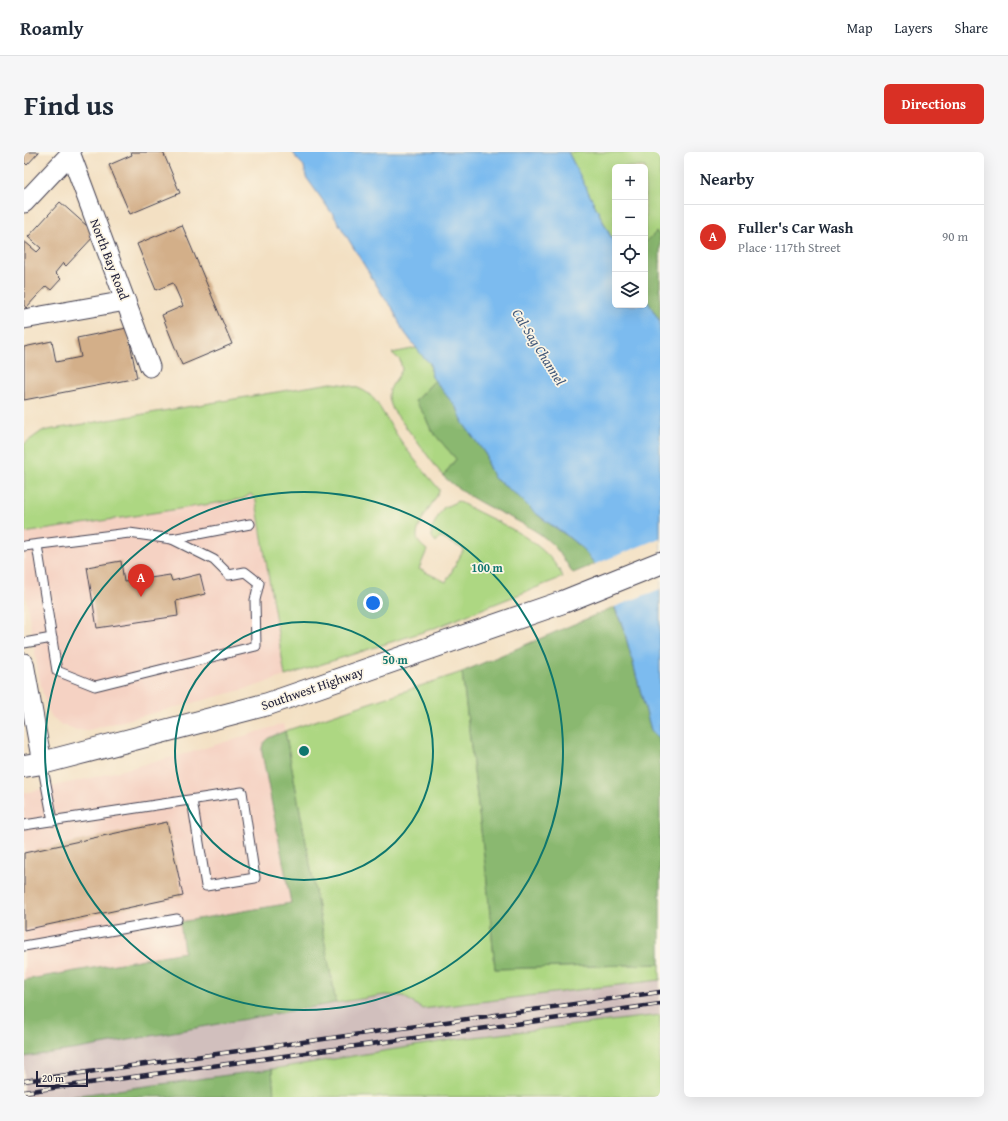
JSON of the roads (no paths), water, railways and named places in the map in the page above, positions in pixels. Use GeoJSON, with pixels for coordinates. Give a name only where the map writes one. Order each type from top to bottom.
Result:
{"type":"FeatureCollection","features":[{"type":"Feature","properties":{"kind":"main road","name":"Southwest Highway"},"geometry":{"type":"LineString","coordinates":[[33,765],[268,704],[563,602],[660,563]]}},
{"type":"Feature","properties":{"kind":"street"},"geometry":{"type":"LineString","coordinates":[[24,203],[70,153]]}},
{"type":"Feature","properties":{"kind":"street","name":"North Bay Road"},"geometry":{"type":"LineString","coordinates":[[70,153],[150,367]]}},
{"type":"Feature","properties":{"kind":"street"},"geometry":{"type":"LineString","coordinates":[[24,319],[126,301]]}},
{"type":"Feature","properties":{"kind":"street"},"geometry":{"type":"LineString","coordinates":[[24,663],[33,765]]}},
{"type":"Feature","properties":{"kind":"lane"},"geometry":{"type":"LineString","coordinates":[[172,539],[250,524]]}},
{"type":"Feature","properties":{"kind":"lane"},"geometry":{"type":"LineString","coordinates":[[24,546],[129,533],[172,539],[214,560],[229,575],[245,572],[259,583],[255,600],[256,646],[95,686],[57,671],[37,545]]}},
{"type":"Feature","properties":{"kind":"lane"},"geometry":{"type":"LineString","coordinates":[[24,643],[52,638]]}},
{"type":"Feature","properties":{"kind":"lane"},"geometry":{"type":"LineString","coordinates":[[33,765],[53,821]]}},
{"type":"Feature","properties":{"kind":"lane"},"geometry":{"type":"LineString","coordinates":[[24,825],[242,792],[255,878],[206,886],[192,800]]}},
{"type":"Feature","properties":{"kind":"lane"},"geometry":{"type":"LineString","coordinates":[[24,946],[177,919]]}},
{"type":"Feature","properties":{"kind":"water","name":"Cal-Sag Channel"},"geometry":{"type":"Polygon","coordinates":[[[293,152],[568,152],[612,239],[612,308],[648,308],[648,302],[660,322],[660,747],[659,739],[651,730],[624,630],[600,571],[584,550],[565,534],[534,512],[518,496],[494,478],[487,463],[486,455],[463,423],[458,410],[432,377],[430,363],[424,358],[402,329],[392,307],[385,299],[336,219],[306,177],[304,166],[293,152]]]}},
{"type":"Feature","properties":{"kind":"railway"},"geometry":{"type":"LineString","coordinates":[[24,1081],[660,992]]}},
{"type":"Feature","properties":{"kind":"railway"},"geometry":{"type":"LineString","coordinates":[[24,1092],[660,1004]]}},
{"type":"Feature","properties":{"kind":"place","name":"Fuller's Car Wash"},"geometry":{"type":"Point","coordinates":[141,597]}}]}
